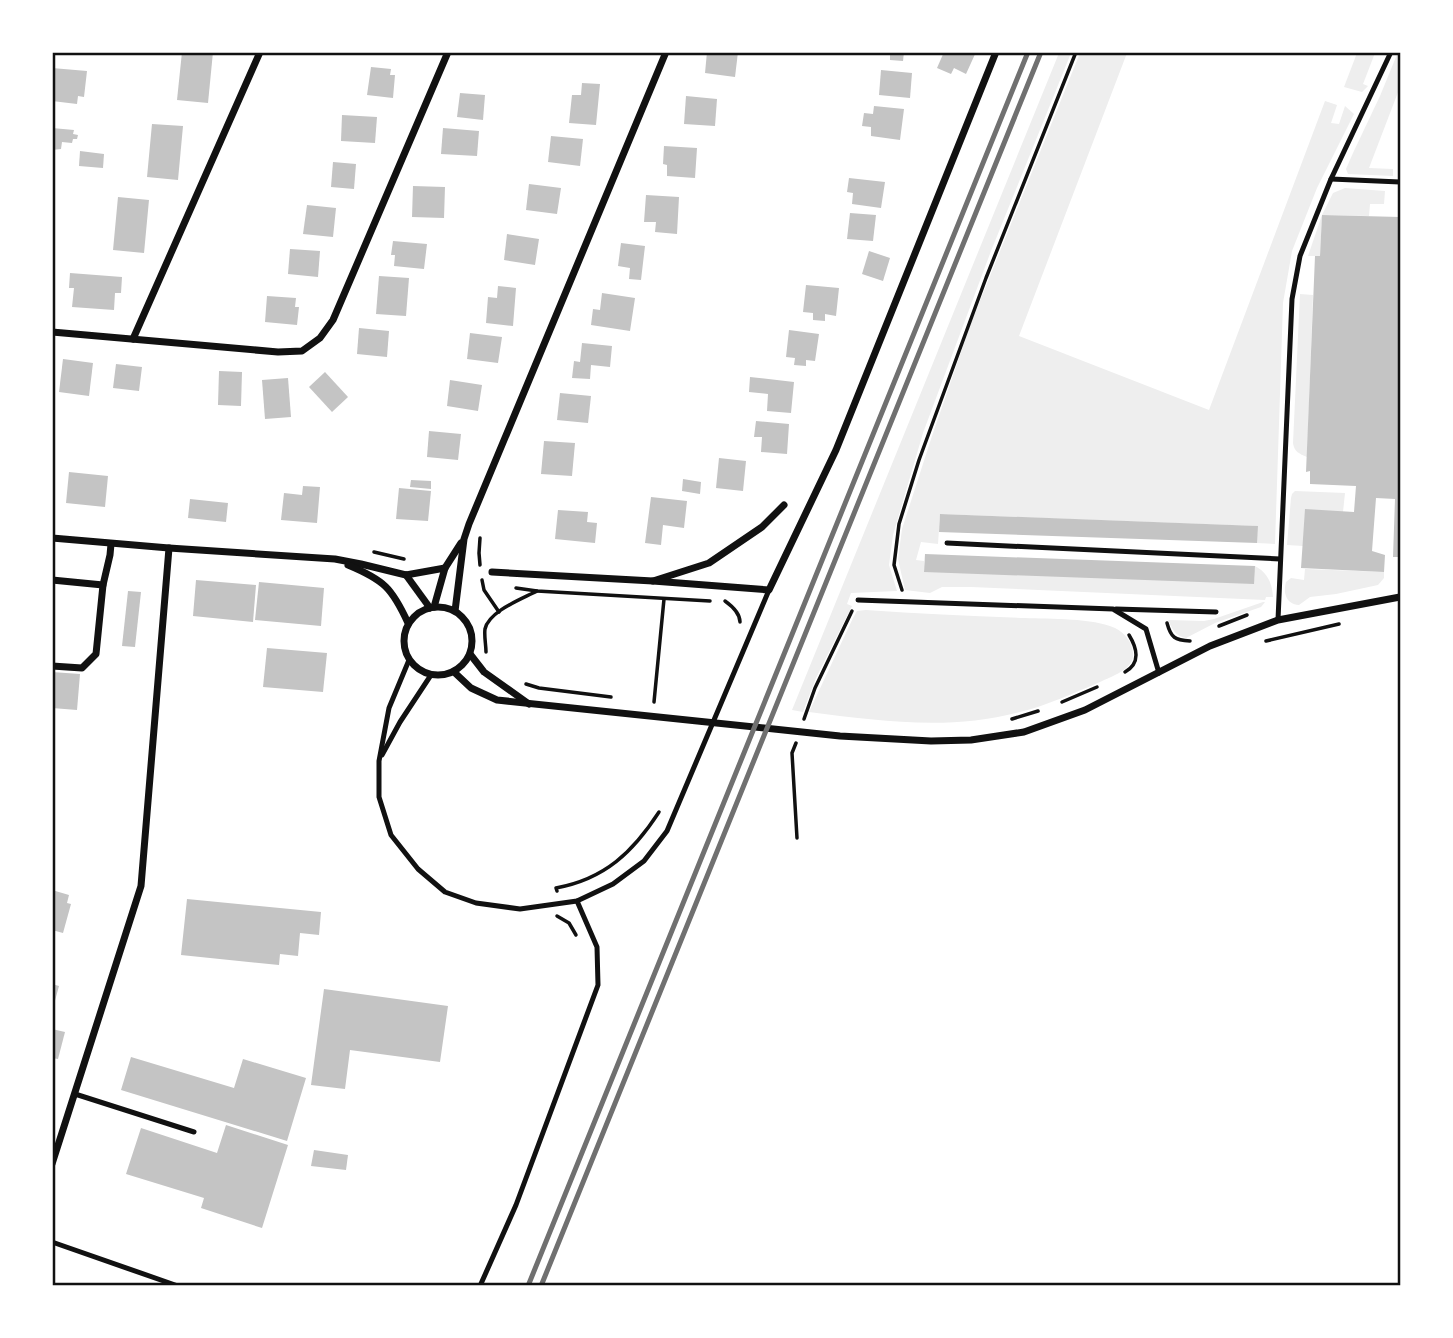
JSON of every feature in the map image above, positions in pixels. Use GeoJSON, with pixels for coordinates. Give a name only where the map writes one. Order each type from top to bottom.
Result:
{"type":"FeatureCollection","features":[{"type":"Feature","properties":{"kind":"street"},"geometry":{"type":"LineString","coordinates":[[133,339],[260,52]]}},
{"type":"Feature","properties":{"kind":"street"},"geometry":{"type":"LineString","coordinates":[[52,332],[278,352],[302,351],[320,338],[333,320],[448,52]]}},
{"type":"Feature","properties":{"kind":"street"},"geometry":{"type":"LineString","coordinates":[[432,607],[445,568],[464,539],[666,52]]}},
{"type":"Feature","properties":{"kind":"street"},"geometry":{"type":"LineString","coordinates":[[492,572],[768,590],[836,450],[996,52]]}},
{"type":"Feature","properties":{"kind":"street"},"geometry":{"type":"LineString","coordinates":[[653,581],[709,563],[762,527],[784,505]]}},
{"type":"Feature","properties":{"kind":"street"},"geometry":{"type":"LineString","coordinates":[[52,538],[335,559],[406,575],[445,568]]}},
{"type":"Feature","properties":{"kind":"street"},"geometry":{"type":"LineString","coordinates":[[455,611],[464,539]]}},
{"type":"Feature","properties":{"kind":"street"},"geometry":{"type":"LineString","coordinates":[[52,666],[82,668],[96,654],[103,585],[111,544]]}},
{"type":"Feature","properties":{"kind":"street"},"geometry":{"type":"LineString","coordinates":[[52,1164],[141,886],[169,548]]}},
{"type":"Feature","properties":{"kind":"street"},"geometry":{"type":"LineString","coordinates":[[335,559],[373,576],[380,582],[398,602],[408,623]]}},
{"type":"Feature","properties":{"kind":"street"},"geometry":{"type":"LineString","coordinates":[[406,575],[432,607]]}},
{"type":"Feature","properties":{"kind":"street"},"geometry":{"type":"LineString","coordinates":[[52,580],[103,585]]}},
{"type":"Feature","properties":{"kind":"street"},"geometry":{"type":"LineString","coordinates":[[454,672],[471,688],[497,701],[840,736],[931,741],[971,740],[1024,732],[1085,709],[1210,646],[1278,620],[1401,597]]}},
{"type":"Feature","properties":{"kind":"street"},"geometry":{"type":"LineString","coordinates":[[432,607],[455,611],[463,618],[472,635],[470,654],[464,664],[454,672],[443,675],[431,675],[415,667],[405,652],[403,642],[408,623],[432,607]]}},
{"type":"Feature","properties":{"kind":"street"},"geometry":{"type":"LineString","coordinates":[[470,654],[484,672],[530,705]]}},
{"type":"Feature","properties":{"kind":"lane"},"geometry":{"type":"LineString","coordinates":[[1278,620],[1292,299],[1300,256],[1331,179],[1391,52]]}},
{"type":"Feature","properties":{"kind":"lane"},"geometry":{"type":"LineString","coordinates":[[1331,179],[1401,182]]}},
{"type":"Feature","properties":{"kind":"lane"},"geometry":{"type":"LineString","coordinates":[[947,543],[1280,559]]}},
{"type":"Feature","properties":{"kind":"lane"},"geometry":{"type":"LineString","coordinates":[[409,660],[389,708],[379,761],[379,797],[391,835],[418,869],[446,892],[476,904],[520,909],[557,905],[577,901],[613,884],[643,861],[667,831],[768,590]]}},
{"type":"Feature","properties":{"kind":"lane"},"geometry":{"type":"LineString","coordinates":[[858,600],[1216,612]]}},
{"type":"Feature","properties":{"kind":"lane"},"geometry":{"type":"LineString","coordinates":[[1113,609],[1146,629],[1159,673]]}},
{"type":"Feature","properties":{"kind":"lane"},"geometry":{"type":"LineString","coordinates":[[379,761],[400,722],[431,675]]}},
{"type":"Feature","properties":{"kind":"lane"},"geometry":{"type":"LineString","coordinates":[[480,1286],[516,1205],[598,985],[597,947],[577,901]]}},
{"type":"Feature","properties":{"kind":"lane"},"geometry":{"type":"LineString","coordinates":[[75,1094],[194,1132]]}},
{"type":"Feature","properties":{"kind":"lane"},"geometry":{"type":"LineString","coordinates":[[52,1242],[178,1286]]}},
{"type":"Feature","properties":{"kind":"path"},"geometry":{"type":"LineString","coordinates":[[905,602],[894,565],[899,524],[919,460],[986,278],[1076,52]]}},
{"type":"Feature","properties":{"kind":"path"},"geometry":{"type":"LineString","coordinates":[[365,550],[407,560]]}},
{"type":"Feature","properties":{"kind":"path"},"geometry":{"type":"LineString","coordinates":[[509,587],[537,592],[726,601],[740,618],[740,628]]}},
{"type":"Feature","properties":{"kind":"path"},"geometry":{"type":"LineString","coordinates":[[486,657],[485,630],[490,619],[499,611],[537,592]]}},
{"type":"Feature","properties":{"kind":"path"},"geometry":{"type":"LineString","coordinates":[[661,703],[654,702],[664,599]]}},
{"type":"Feature","properties":{"kind":"path"},"geometry":{"type":"LineString","coordinates":[[801,727],[815,688],[858,600]]}},
{"type":"Feature","properties":{"kind":"path"},"geometry":{"type":"LineString","coordinates":[[1266,641],[1346,622]]}},
{"type":"Feature","properties":{"kind":"path"},"geometry":{"type":"LineString","coordinates":[[1121,627],[1130,635],[1136,648],[1136,661],[1132,668],[1121,675]]}},
{"type":"Feature","properties":{"kind":"path"},"geometry":{"type":"LineString","coordinates":[[527,684],[539,688],[616,697]]}},
{"type":"Feature","properties":{"kind":"path"},"geometry":{"type":"LineString","coordinates":[[1052,706],[1102,684]]}},
{"type":"Feature","properties":{"kind":"path"},"geometry":{"type":"LineString","coordinates":[[1003,720],[1042,710]]}},
{"type":"Feature","properties":{"kind":"path"},"geometry":{"type":"LineString","coordinates":[[797,740],[792,753],[797,838]]}},
{"type":"Feature","properties":{"kind":"path"},"geometry":{"type":"LineString","coordinates":[[578,937],[569,923],[557,917],[556,888],[575,885],[622,858],[643,838],[660,811]]}},
{"type":"Feature","properties":{"kind":"shaded area"},"geometry":{"type":"Polygon","coordinates":[[[1398,52],[1400,87],[1369,168],[1393,169],[1393,176],[1348,174],[1346,169],[1398,52]]]}},
{"type":"Feature","properties":{"kind":"shaded area"},"geometry":{"type":"Polygon","coordinates":[[[1059,53],[1071,53],[991,251],[923,433],[893,535],[889,565],[897,591],[851,593],[847,604],[852,606],[816,678],[803,712],[792,710],[1059,53]]]}},
{"type":"Feature","properties":{"kind":"shaded area"},"geometry":{"type":"Polygon","coordinates":[[[1080,53],[1127,53],[1019,336],[1209,410],[1325,101],[1337,105],[1331,123],[1339,124],[1345,106],[1354,114],[1317,188],[1292,251],[1283,303],[1275,544],[1257,543],[1257,526],[940,514],[938,544],[921,542],[916,560],[924,561],[924,571],[1255,566],[1266,575],[1272,587],[1273,597],[1266,597],[1265,600],[971,587],[942,587],[930,593],[905,590],[898,559],[902,529],[931,439],[971,323],[1080,53]]]}},
{"type":"Feature","properties":{"kind":"shaded area"},"geometry":{"type":"Polygon","coordinates":[[[1357,53],[1375,53],[1363,84],[1368,86],[1362,92],[1344,87],[1357,53]]]}},
{"type":"Feature","properties":{"kind":"shaded area"},"geometry":{"type":"Polygon","coordinates":[[[1345,188],[1385,191],[1384,204],[1370,204],[1369,216],[1322,215],[1333,193],[1345,188]]]}},
{"type":"Feature","properties":{"kind":"shaded area"},"geometry":{"type":"Polygon","coordinates":[[[1322,215],[1320,256],[1308,256],[1322,215]]]}},
{"type":"Feature","properties":{"kind":"shaded area"},"geometry":{"type":"Polygon","coordinates":[[[1300,294],[1313,295],[1307,457],[1297,452],[1293,443],[1300,294]]]}},
{"type":"Feature","properties":{"kind":"shaded area"},"geometry":{"type":"Polygon","coordinates":[[[1295,491],[1345,493],[1343,512],[1303,546],[1287,545],[1291,498],[1295,491]]]}},
{"type":"Feature","properties":{"kind":"shaded area"},"geometry":{"type":"Polygon","coordinates":[[[1305,569],[1384,572],[1384,578],[1378,585],[1310,597],[1299,605],[1291,603],[1286,597],[1286,582],[1291,578],[1304,580],[1305,569]]]}},
{"type":"Feature","properties":{"kind":"shaded area"},"geometry":{"type":"Polygon","coordinates":[[[1263,602],[1261,607],[1215,623],[1186,638],[1173,630],[1168,620],[1204,621],[1263,602]]]}},
{"type":"Feature","properties":{"kind":"shaded area"},"geometry":{"type":"Polygon","coordinates":[[[857,611],[1095,622],[1115,628],[1125,635],[1131,645],[1133,659],[1122,671],[1080,690],[1041,706],[994,718],[941,723],[809,712],[853,618],[857,611]]]}},
{"type":"Feature","properties":{"kind":"building"},"geometry":{"type":"Polygon","coordinates":[[[182,52],[213,52],[208,103],[177,100],[182,52]]]}},
{"type":"Feature","properties":{"kind":"building"},"geometry":{"type":"Polygon","coordinates":[[[707,52],[738,52],[735,77],[705,73],[707,52]]]}},
{"type":"Feature","properties":{"kind":"building"},"geometry":{"type":"Polygon","coordinates":[[[890,52],[904,52],[903,61],[890,60],[890,52]]]}},
{"type":"Feature","properties":{"kind":"building"},"geometry":{"type":"Polygon","coordinates":[[[944,52],[976,52],[966,74],[954,68],[951,74],[937,68],[944,52]]]}},
{"type":"Feature","properties":{"kind":"building"},"geometry":{"type":"Polygon","coordinates":[[[371,67],[391,69],[390,75],[395,75],[393,98],[367,95],[371,67]]]}},
{"type":"Feature","properties":{"kind":"building"},"geometry":{"type":"Polygon","coordinates":[[[52,68],[87,71],[84,97],[78,96],[77,104],[52,101],[52,68]]]}},
{"type":"Feature","properties":{"kind":"building"},"geometry":{"type":"Polygon","coordinates":[[[881,70],[912,73],[910,98],[879,95],[881,70]]]}},
{"type":"Feature","properties":{"kind":"building"},"geometry":{"type":"Polygon","coordinates":[[[582,83],[600,84],[596,125],[569,123],[572,95],[581,95],[582,83]]]}},
{"type":"Feature","properties":{"kind":"building"},"geometry":{"type":"Polygon","coordinates":[[[460,93],[485,95],[483,120],[457,117],[460,93]]]}},
{"type":"Feature","properties":{"kind":"building"},"geometry":{"type":"Polygon","coordinates":[[[686,96],[717,99],[715,126],[684,124],[686,96]]]}},
{"type":"Feature","properties":{"kind":"building"},"geometry":{"type":"Polygon","coordinates":[[[874,106],[904,109],[900,140],[871,136],[871,127],[862,126],[864,113],[873,114],[874,106]]]}},
{"type":"Feature","properties":{"kind":"building"},"geometry":{"type":"Polygon","coordinates":[[[342,115],[377,117],[375,143],[341,141],[342,115]]]}},
{"type":"Feature","properties":{"kind":"building"},"geometry":{"type":"Polygon","coordinates":[[[152,124],[183,126],[178,180],[147,177],[152,124]]]}},
{"type":"Feature","properties":{"kind":"building"},"geometry":{"type":"Polygon","coordinates":[[[52,128],[74,130],[73,134],[78,135],[77,139],[73,139],[72,143],[62,142],[61,149],[52,150],[52,128]]]}},
{"type":"Feature","properties":{"kind":"building"},"geometry":{"type":"Polygon","coordinates":[[[443,128],[479,131],[477,156],[441,154],[443,128]]]}},
{"type":"Feature","properties":{"kind":"building"},"geometry":{"type":"Polygon","coordinates":[[[551,136],[583,139],[580,166],[548,162],[551,136]]]}},
{"type":"Feature","properties":{"kind":"building"},"geometry":{"type":"Polygon","coordinates":[[[664,146],[697,148],[695,178],[667,176],[667,165],[663,164],[664,146]]]}},
{"type":"Feature","properties":{"kind":"building"},"geometry":{"type":"Polygon","coordinates":[[[80,151],[104,154],[103,168],[79,166],[80,151]]]}},
{"type":"Feature","properties":{"kind":"building"},"geometry":{"type":"Polygon","coordinates":[[[333,162],[356,164],[354,189],[331,187],[333,162]]]}},
{"type":"Feature","properties":{"kind":"building"},"geometry":{"type":"Polygon","coordinates":[[[849,178],[885,182],[881,208],[852,204],[853,193],[847,192],[849,178]]]}},
{"type":"Feature","properties":{"kind":"building"},"geometry":{"type":"Polygon","coordinates":[[[529,184],[561,188],[557,214],[526,210],[529,184]]]}},
{"type":"Feature","properties":{"kind":"building"},"geometry":{"type":"Polygon","coordinates":[[[413,186],[445,187],[444,218],[412,217],[413,186]]]}},
{"type":"Feature","properties":{"kind":"building"},"geometry":{"type":"Polygon","coordinates":[[[646,195],[679,197],[677,234],[655,232],[656,222],[644,222],[646,195]]]}},
{"type":"Feature","properties":{"kind":"building"},"geometry":{"type":"Polygon","coordinates":[[[118,197],[149,200],[144,253],[113,250],[118,197]]]}},
{"type":"Feature","properties":{"kind":"building"},"geometry":{"type":"Polygon","coordinates":[[[307,205],[336,208],[333,237],[303,234],[307,205]]]}},
{"type":"Feature","properties":{"kind":"building"},"geometry":{"type":"Polygon","coordinates":[[[850,213],[876,215],[873,241],[847,239],[850,213]]]}},
{"type":"Feature","properties":{"kind":"building"},"geometry":{"type":"Polygon","coordinates":[[[1322,215],[1400,217],[1400,557],[1393,557],[1395,499],[1376,498],[1372,551],[1385,555],[1384,572],[1301,568],[1305,509],[1354,512],[1356,486],[1310,484],[1310,471],[1306,472],[1315,256],[1320,256],[1322,215]]]}},
{"type":"Feature","properties":{"kind":"building"},"geometry":{"type":"Polygon","coordinates":[[[507,234],[539,239],[535,265],[504,260],[507,234]]]}},
{"type":"Feature","properties":{"kind":"building"},"geometry":{"type":"Polygon","coordinates":[[[393,241],[427,244],[424,269],[394,266],[395,255],[391,255],[393,241]]]}},
{"type":"Feature","properties":{"kind":"building"},"geometry":{"type":"Polygon","coordinates":[[[621,243],[645,246],[641,280],[629,279],[630,268],[618,266],[621,243]]]}},
{"type":"Feature","properties":{"kind":"building"},"geometry":{"type":"Polygon","coordinates":[[[290,249],[320,251],[318,277],[288,274],[290,249]]]}},
{"type":"Feature","properties":{"kind":"building"},"geometry":{"type":"Polygon","coordinates":[[[869,251],[890,258],[883,281],[862,274],[869,251]]]}},
{"type":"Feature","properties":{"kind":"building"},"geometry":{"type":"Polygon","coordinates":[[[70,273],[122,277],[121,293],[115,293],[114,310],[72,307],[74,288],[69,288],[70,273]]]}},
{"type":"Feature","properties":{"kind":"building"},"geometry":{"type":"Polygon","coordinates":[[[379,276],[409,278],[406,316],[376,314],[379,276]]]}},
{"type":"Feature","properties":{"kind":"building"},"geometry":{"type":"Polygon","coordinates":[[[806,285],[839,288],[836,316],[825,314],[825,321],[813,320],[813,313],[803,312],[806,285]]]}},
{"type":"Feature","properties":{"kind":"building"},"geometry":{"type":"Polygon","coordinates":[[[498,286],[516,288],[513,326],[486,323],[488,297],[497,298],[498,286]]]}},
{"type":"Feature","properties":{"kind":"building"},"geometry":{"type":"Polygon","coordinates":[[[602,293],[635,298],[630,331],[591,325],[593,309],[600,310],[602,293]]]}},
{"type":"Feature","properties":{"kind":"building"},"geometry":{"type":"Polygon","coordinates":[[[267,296],[296,298],[295,307],[299,307],[297,325],[265,322],[267,296]]]}},
{"type":"Feature","properties":{"kind":"building"},"geometry":{"type":"Polygon","coordinates":[[[359,328],[389,331],[387,357],[357,354],[359,328]]]}},
{"type":"Feature","properties":{"kind":"building"},"geometry":{"type":"Polygon","coordinates":[[[789,330],[819,334],[815,361],[806,360],[806,366],[794,365],[795,358],[786,357],[789,330]]]}},
{"type":"Feature","properties":{"kind":"building"},"geometry":{"type":"Polygon","coordinates":[[[470,333],[502,337],[498,363],[467,359],[470,333]]]}},
{"type":"Feature","properties":{"kind":"building"},"geometry":{"type":"Polygon","coordinates":[[[582,343],[612,346],[610,367],[591,365],[590,379],[572,378],[574,361],[580,362],[582,343]]]}},
{"type":"Feature","properties":{"kind":"building"},"geometry":{"type":"Polygon","coordinates":[[[63,359],[93,363],[89,396],[59,392],[63,359]]]}},
{"type":"Feature","properties":{"kind":"building"},"geometry":{"type":"Polygon","coordinates":[[[116,364],[142,367],[139,391],[113,388],[116,364]]]}},
{"type":"Feature","properties":{"kind":"building"},"geometry":{"type":"Polygon","coordinates":[[[219,371],[242,372],[241,406],[218,405],[219,371]]]}},
{"type":"Feature","properties":{"kind":"building"},"geometry":{"type":"Polygon","coordinates":[[[325,372],[348,397],[332,412],[309,387],[325,372]]]}},
{"type":"Feature","properties":{"kind":"building"},"geometry":{"type":"Polygon","coordinates":[[[750,377],[794,382],[791,413],[767,411],[768,394],[749,392],[750,377]]]}},
{"type":"Feature","properties":{"kind":"building"},"geometry":{"type":"Polygon","coordinates":[[[288,378],[291,417],[265,419],[262,380],[288,378]]]}},
{"type":"Feature","properties":{"kind":"building"},"geometry":{"type":"Polygon","coordinates":[[[450,380],[482,385],[478,411],[447,406],[450,380]]]}},
{"type":"Feature","properties":{"kind":"building"},"geometry":{"type":"Polygon","coordinates":[[[560,393],[591,396],[588,423],[557,420],[560,393]]]}},
{"type":"Feature","properties":{"kind":"building"},"geometry":{"type":"Polygon","coordinates":[[[756,421],[789,424],[787,454],[761,452],[762,437],[754,437],[756,421]]]}},
{"type":"Feature","properties":{"kind":"building"},"geometry":{"type":"Polygon","coordinates":[[[429,431],[461,434],[458,460],[427,457],[429,431]]]}},
{"type":"Feature","properties":{"kind":"building"},"geometry":{"type":"Polygon","coordinates":[[[544,441],[575,443],[572,476],[541,474],[544,441]]]}},
{"type":"Feature","properties":{"kind":"building"},"geometry":{"type":"Polygon","coordinates":[[[719,458],[746,461],[743,491],[716,488],[719,458]]]}},
{"type":"Feature","properties":{"kind":"building"},"geometry":{"type":"Polygon","coordinates":[[[69,472],[108,476],[105,507],[66,503],[69,472]]]}},
{"type":"Feature","properties":{"kind":"building"},"geometry":{"type":"Polygon","coordinates":[[[683,479],[701,482],[700,494],[682,491],[683,479]]]}},
{"type":"Feature","properties":{"kind":"building"},"geometry":{"type":"Polygon","coordinates":[[[411,480],[431,481],[431,489],[410,487],[411,480]]]}},
{"type":"Feature","properties":{"kind":"building"},"geometry":{"type":"Polygon","coordinates":[[[303,486],[320,487],[317,523],[281,520],[284,493],[302,495],[303,486]]]}},
{"type":"Feature","properties":{"kind":"building"},"geometry":{"type":"Polygon","coordinates":[[[399,488],[431,491],[428,521],[396,519],[399,488]]]}},
{"type":"Feature","properties":{"kind":"building"},"geometry":{"type":"Polygon","coordinates":[[[651,497],[687,501],[684,528],[663,525],[661,545],[645,543],[651,497]]]}},
{"type":"Feature","properties":{"kind":"building"},"geometry":{"type":"Polygon","coordinates":[[[190,499],[228,503],[226,522],[188,518],[190,499]]]}},
{"type":"Feature","properties":{"kind":"building"},"geometry":{"type":"Polygon","coordinates":[[[558,510],[588,512],[587,522],[597,523],[595,543],[555,539],[558,510]]]}},
{"type":"Feature","properties":{"kind":"building"},"geometry":{"type":"Polygon","coordinates":[[[940,514],[1258,526],[1257,543],[939,532],[940,514]]]}},
{"type":"Feature","properties":{"kind":"building"},"geometry":{"type":"Polygon","coordinates":[[[925,554],[1255,566],[1254,584],[924,572],[925,554]]]}},
{"type":"Feature","properties":{"kind":"building"},"geometry":{"type":"Polygon","coordinates":[[[196,580],[256,585],[253,622],[193,616],[196,580]]]}},
{"type":"Feature","properties":{"kind":"building"},"geometry":{"type":"Polygon","coordinates":[[[259,582],[324,588],[321,626],[255,620],[259,582]]]}},
{"type":"Feature","properties":{"kind":"building"},"geometry":{"type":"Polygon","coordinates":[[[128,591],[141,592],[135,647],[122,646],[128,591]]]}},
{"type":"Feature","properties":{"kind":"building"},"geometry":{"type":"Polygon","coordinates":[[[267,648],[327,653],[323,692],[263,687],[267,648]]]}},
{"type":"Feature","properties":{"kind":"building"},"geometry":{"type":"Polygon","coordinates":[[[52,672],[80,674],[77,710],[52,708],[52,672]]]}},
{"type":"Feature","properties":{"kind":"building"},"geometry":{"type":"Polygon","coordinates":[[[52,890],[69,895],[67,903],[71,904],[63,933],[52,930],[52,890]]]}},
{"type":"Feature","properties":{"kind":"building"},"geometry":{"type":"Polygon","coordinates":[[[187,899],[321,912],[319,935],[300,933],[298,956],[280,954],[279,965],[181,955],[187,899]]]}},
{"type":"Feature","properties":{"kind":"building"},"geometry":{"type":"Polygon","coordinates":[[[52,984],[59,986],[53,1008],[52,1008],[52,984]]]}},
{"type":"Feature","properties":{"kind":"building"},"geometry":{"type":"Polygon","coordinates":[[[324,989],[448,1006],[440,1062],[350,1050],[345,1089],[311,1085],[324,989]]]}},
{"type":"Feature","properties":{"kind":"building"},"geometry":{"type":"Polygon","coordinates":[[[52,1029],[65,1032],[58,1059],[52,1058],[52,1029]]]}},
{"type":"Feature","properties":{"kind":"building"},"geometry":{"type":"Polygon","coordinates":[[[131,1057],[234,1088],[243,1059],[306,1078],[287,1141],[121,1090],[131,1057]]]}},
{"type":"Feature","properties":{"kind":"building"},"geometry":{"type":"Polygon","coordinates":[[[226,1125],[288,1145],[262,1228],[201,1208],[204,1198],[126,1174],[141,1128],[217,1153],[226,1125]]]}},
{"type":"Feature","properties":{"kind":"building"},"geometry":{"type":"Polygon","coordinates":[[[314,1150],[348,1155],[346,1170],[311,1166],[314,1150]]]}},
{"type":"Feature","properties":{"kind":"railway"},"geometry":{"type":"LineString","coordinates":[[528,1286],[1028,52]]}},
{"type":"Feature","properties":{"kind":"railway"},"geometry":{"type":"LineString","coordinates":[[541,1286],[1041,52]]}}]}
